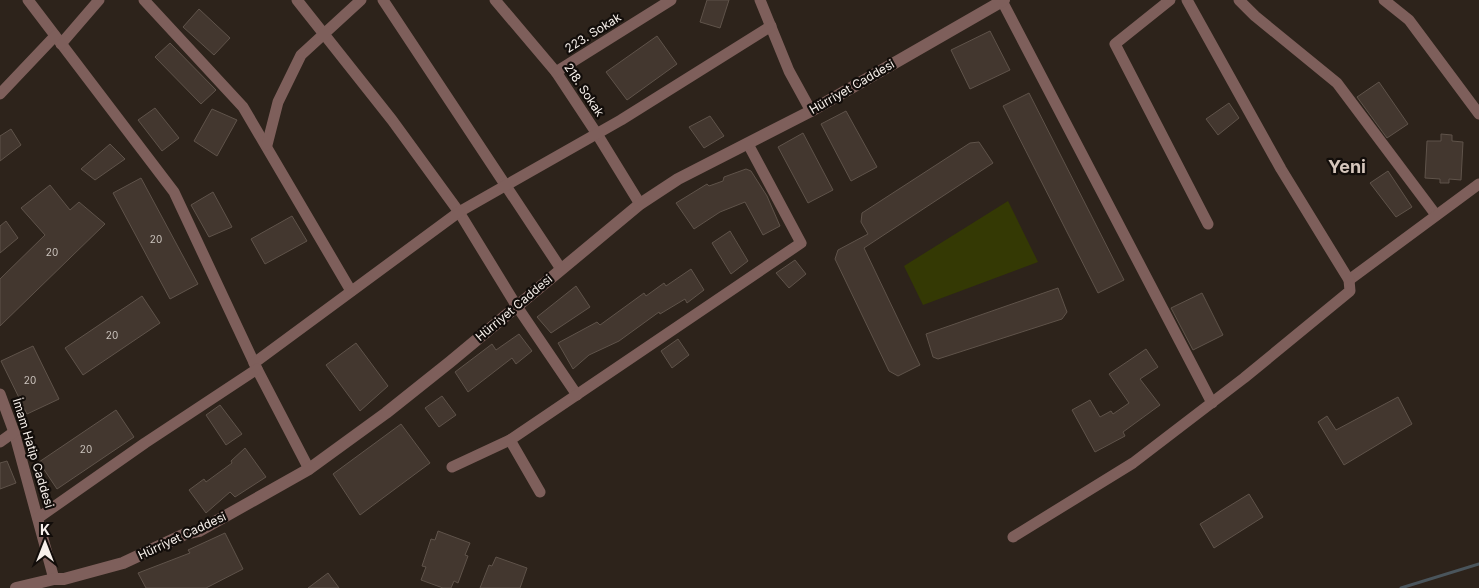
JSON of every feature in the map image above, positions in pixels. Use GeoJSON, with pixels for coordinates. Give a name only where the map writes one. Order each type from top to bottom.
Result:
{"type":"FeatureCollection","features":[{"type":"Feature","properties":{"kind":"street"},"geometry":{"type":"LineString","coordinates":[[28,0],[174,192],[255,366],[309,468]]}},
{"type":"Feature","properties":{"kind":"street"},"geometry":{"type":"LineString","coordinates":[[0,94],[99,0]]}},
{"type":"Feature","properties":{"kind":"street"},"geometry":{"type":"LineString","coordinates":[[144,0],[243,107],[351,291]]}},
{"type":"Feature","properties":{"kind":"street"},"geometry":{"type":"LineString","coordinates":[[297,0],[459,212],[516,305],[576,396]]}},
{"type":"Feature","properties":{"kind":"street"},"geometry":{"type":"LineString","coordinates":[[267,145],[278,102],[289,76],[301,55],[361,0]]}},
{"type":"Feature","properties":{"kind":"street"},"geometry":{"type":"LineString","coordinates":[[383,0],[561,269]]}},
{"type":"Feature","properties":{"kind":"street","name":"218. Sokak"},"geometry":{"type":"LineString","coordinates":[[495,0],[556,72],[640,204]]}},
{"type":"Feature","properties":{"kind":"street","name":"223. Sokak"},"geometry":{"type":"LineString","coordinates":[[556,72],[670,0]]}},
{"type":"Feature","properties":{"kind":"street"},"geometry":{"type":"LineString","coordinates":[[760,0],[789,71],[811,111]]}},
{"type":"Feature","properties":{"kind":"street"},"geometry":{"type":"LineString","coordinates":[[1170,0],[1115,44],[1208,224]]}},
{"type":"Feature","properties":{"kind":"street"},"geometry":{"type":"LineString","coordinates":[[1013,537],[1134,463],[1212,403],[1350,291],[1349,280],[1281,169],[1187,0]]}},
{"type":"Feature","properties":{"kind":"street"},"geometry":{"type":"LineString","coordinates":[[1239,0],[1337,83],[1436,215]]}},
{"type":"Feature","properties":{"kind":"street"},"geometry":{"type":"LineString","coordinates":[[1384,0],[1409,20],[1479,114]]}},
{"type":"Feature","properties":{"kind":"street"},"geometry":{"type":"LineString","coordinates":[[1003,1],[1212,403]]}},
{"type":"Feature","properties":{"kind":"street","name":"Hürriyet Caddesi"},"geometry":{"type":"LineString","coordinates":[[16,588],[62,582],[124,563],[185,534],[200,531],[309,468],[450,362],[516,305],[640,204],[678,179],[811,111],[1003,1]]}},
{"type":"Feature","properties":{"kind":"street"},"geometry":{"type":"LineString","coordinates":[[38,518],[255,366],[351,291],[459,212],[597,134],[771,26]]}},
{"type":"Feature","properties":{"kind":"street"},"geometry":{"type":"LineString","coordinates":[[452,467],[510,440],[801,243],[748,144]]}},
{"type":"Feature","properties":{"kind":"street"},"geometry":{"type":"LineString","coordinates":[[1349,280],[1479,184]]}},
{"type":"Feature","properties":{"kind":"street","name":"İmam Hatip Caddesi"},"geometry":{"type":"LineString","coordinates":[[0,394],[14,432],[38,518],[62,582]]}},
{"type":"Feature","properties":{"kind":"street"},"geometry":{"type":"LineString","coordinates":[[0,442],[14,432]]}},
{"type":"Feature","properties":{"kind":"street"},"geometry":{"type":"LineString","coordinates":[[510,440],[540,492]]}},
{"type":"Feature","properties":{"kind":"green space"},"geometry":{"type":"Polygon","coordinates":[[[1008,201],[1038,262],[923,305],[904,266],[1008,201]]]}},
{"type":"Feature","properties":{"kind":"building"},"geometry":{"type":"Polygon","coordinates":[[[707,0],[729,0],[720,28],[700,22],[707,0]]]}},
{"type":"Feature","properties":{"kind":"building"},"geometry":{"type":"Polygon","coordinates":[[[199,9],[230,38],[214,55],[183,27],[199,9]]]}},
{"type":"Feature","properties":{"kind":"building"},"geometry":{"type":"Polygon","coordinates":[[[990,31],[1010,70],[970,89],[951,50],[990,31]]]}},
{"type":"Feature","properties":{"kind":"building"},"geometry":{"type":"Polygon","coordinates":[[[657,36],[677,64],[627,100],[606,72],[657,36]]]}},
{"type":"Feature","properties":{"kind":"building"},"geometry":{"type":"Polygon","coordinates":[[[170,43],[216,90],[201,104],[155,57],[170,43]]]}},
{"type":"Feature","properties":{"kind":"building"},"geometry":{"type":"Polygon","coordinates":[[[1379,82],[1408,124],[1387,138],[1357,97],[1379,82]]]}},
{"type":"Feature","properties":{"kind":"building"},"geometry":{"type":"Polygon","coordinates":[[[1029,93],[1124,280],[1098,293],[1003,106],[1029,93]]]}},
{"type":"Feature","properties":{"kind":"building"},"geometry":{"type":"Polygon","coordinates":[[[1229,103],[1239,118],[1218,135],[1206,119],[1229,103]]]}},
{"type":"Feature","properties":{"kind":"building"},"geometry":{"type":"Polygon","coordinates":[[[155,108],[179,138],[162,151],[138,120],[155,108]]]}},
{"type":"Feature","properties":{"kind":"building"},"geometry":{"type":"Polygon","coordinates":[[[212,109],[237,120],[217,156],[194,141],[212,109]]]}},
{"type":"Feature","properties":{"kind":"building"},"geometry":{"type":"Polygon","coordinates":[[[846,111],[877,167],[851,181],[821,124],[846,111]]]}},
{"type":"Feature","properties":{"kind":"building"},"geometry":{"type":"Polygon","coordinates":[[[710,116],[724,136],[704,148],[689,127],[710,116]]]}},
{"type":"Feature","properties":{"kind":"building"},"geometry":{"type":"Polygon","coordinates":[[[11,129],[21,145],[0,161],[0,136],[11,129]]]}},
{"type":"Feature","properties":{"kind":"building"},"geometry":{"type":"Polygon","coordinates":[[[803,133],[833,190],[808,203],[778,147],[803,133]]]}},
{"type":"Feature","properties":{"kind":"building"},"geometry":{"type":"Polygon","coordinates":[[[1441,134],[1452,135],[1452,141],[1463,142],[1461,180],[1449,179],[1449,183],[1440,183],[1440,179],[1425,178],[1427,141],[1441,141],[1441,134]]]}},
{"type":"Feature","properties":{"kind":"building"},"geometry":{"type":"Polygon","coordinates":[[[979,142],[993,163],[864,248],[920,365],[898,376],[889,371],[835,259],[838,250],[868,234],[861,222],[862,213],[970,143],[979,142]]]}},
{"type":"Feature","properties":{"kind":"building"},"geometry":{"type":"Polygon","coordinates":[[[110,144],[125,159],[95,180],[81,169],[110,144]]]}},
{"type":"Feature","properties":{"kind":"building"},"geometry":{"type":"Polygon","coordinates":[[[746,169],[751,171],[767,196],[780,226],[763,235],[745,202],[720,212],[694,229],[676,203],[707,184],[709,186],[723,181],[724,177],[746,169]]]}},
{"type":"Feature","properties":{"kind":"building"},"geometry":{"type":"Polygon","coordinates":[[[1388,171],[1412,207],[1396,217],[1370,183],[1388,171]]]}},
{"type":"Feature","properties":{"kind":"building"},"geometry":{"type":"Polygon","coordinates":[[[141,178],[198,284],[170,299],[113,193],[141,178]]]}},
{"type":"Feature","properties":{"kind":"building"},"geometry":{"type":"Polygon","coordinates":[[[50,185],[70,210],[79,202],[105,224],[0,326],[0,279],[45,235],[21,208],[50,185]]]}},
{"type":"Feature","properties":{"kind":"building"},"geometry":{"type":"Polygon","coordinates":[[[213,192],[232,227],[209,237],[191,205],[213,192]]]}},
{"type":"Feature","properties":{"kind":"building"},"geometry":{"type":"Polygon","coordinates":[[[292,216],[307,241],[265,264],[251,239],[292,216]]]}},
{"type":"Feature","properties":{"kind":"building"},"geometry":{"type":"Polygon","coordinates":[[[6,221],[18,238],[0,253],[0,226],[6,221]]]}},
{"type":"Feature","properties":{"kind":"building"},"geometry":{"type":"Polygon","coordinates":[[[730,231],[748,261],[731,274],[712,243],[730,231]]]}},
{"type":"Feature","properties":{"kind":"building"},"geometry":{"type":"Polygon","coordinates":[[[795,260],[806,274],[789,288],[776,273],[795,260]]]}},
{"type":"Feature","properties":{"kind":"building"},"geometry":{"type":"Polygon","coordinates":[[[691,269],[704,290],[687,303],[685,299],[660,314],[659,312],[619,341],[589,355],[573,369],[558,343],[597,322],[600,325],[644,293],[646,296],[664,283],[666,286],[691,269]]]}},
{"type":"Feature","properties":{"kind":"building"},"geometry":{"type":"Polygon","coordinates":[[[576,286],[590,307],[551,333],[537,317],[576,286]]]}},
{"type":"Feature","properties":{"kind":"building"},"geometry":{"type":"Polygon","coordinates":[[[1058,288],[1067,312],[1062,319],[938,359],[933,357],[926,334],[1058,288]]]}},
{"type":"Feature","properties":{"kind":"building"},"geometry":{"type":"Polygon","coordinates":[[[1202,293],[1223,335],[1193,350],[1171,308],[1202,293]]]}},
{"type":"Feature","properties":{"kind":"building"},"geometry":{"type":"Polygon","coordinates":[[[142,296],[160,323],[83,375],[65,348],[142,296]]]}},
{"type":"Feature","properties":{"kind":"building"},"geometry":{"type":"Polygon","coordinates":[[[519,334],[532,351],[516,364],[512,358],[468,392],[455,372],[492,344],[496,350],[519,334]]]}},
{"type":"Feature","properties":{"kind":"building"},"geometry":{"type":"Polygon","coordinates":[[[678,339],[689,355],[672,368],[661,351],[678,339]]]}},
{"type":"Feature","properties":{"kind":"building"},"geometry":{"type":"Polygon","coordinates":[[[356,343],[388,386],[360,411],[326,365],[356,343]]]}},
{"type":"Feature","properties":{"kind":"building"},"geometry":{"type":"Polygon","coordinates":[[[33,346],[59,399],[27,414],[1,361],[33,346]]]}},
{"type":"Feature","properties":{"kind":"building"},"geometry":{"type":"Polygon","coordinates":[[[1146,349],[1158,367],[1140,379],[1160,405],[1123,432],[1125,436],[1095,452],[1072,410],[1090,400],[1100,417],[1111,411],[1113,414],[1129,403],[1109,374],[1146,349]]]}},
{"type":"Feature","properties":{"kind":"building"},"geometry":{"type":"Polygon","coordinates":[[[442,396],[456,415],[439,427],[425,408],[442,396]]]}},
{"type":"Feature","properties":{"kind":"building"},"geometry":{"type":"Polygon","coordinates":[[[1398,397],[1412,424],[1344,465],[1318,422],[1327,416],[1336,430],[1398,397]]]}},
{"type":"Feature","properties":{"kind":"building"},"geometry":{"type":"Polygon","coordinates":[[[220,405],[242,434],[226,445],[206,415],[220,405]]]}},
{"type":"Feature","properties":{"kind":"building"},"geometry":{"type":"Polygon","coordinates":[[[116,410],[134,437],[57,489],[39,462],[116,410]]]}},
{"type":"Feature","properties":{"kind":"building"},"geometry":{"type":"Polygon","coordinates":[[[401,424],[430,463],[360,515],[333,474],[401,424]]]}},
{"type":"Feature","properties":{"kind":"building"},"geometry":{"type":"Polygon","coordinates":[[[245,448],[266,477],[235,497],[230,492],[206,513],[189,490],[204,479],[206,482],[232,463],[231,461],[245,448]]]}},
{"type":"Feature","properties":{"kind":"building"},"geometry":{"type":"Polygon","coordinates":[[[7,461],[16,483],[0,489],[0,463],[7,461]]]}},
{"type":"Feature","properties":{"kind":"building"},"geometry":{"type":"Polygon","coordinates":[[[1249,494],[1263,517],[1214,548],[1200,524],[1249,494]]]}},
{"type":"Feature","properties":{"kind":"building"},"geometry":{"type":"Polygon","coordinates":[[[438,531],[470,543],[465,555],[468,556],[458,583],[454,581],[451,588],[443,588],[421,580],[426,567],[422,566],[431,539],[435,540],[438,531]]]}},
{"type":"Feature","properties":{"kind":"building"},"geometry":{"type":"Polygon","coordinates":[[[225,533],[243,569],[206,588],[146,588],[138,573],[190,553],[188,550],[225,533]]]}},
{"type":"Feature","properties":{"kind":"building"},"geometry":{"type":"Polygon","coordinates":[[[496,557],[527,568],[520,588],[480,588],[489,565],[492,566],[496,557]]]}},
{"type":"Feature","properties":{"kind":"building"},"geometry":{"type":"Polygon","coordinates":[[[328,573],[339,588],[308,588],[328,573]]]}},
{"type":"Feature","properties":{"kind":"waterway"},"geometry":{"type":"LineString","coordinates":[[1401,588],[1479,564]]}},
{"type":"Feature","properties":{"kind":"district","name":"Yeni"},"geometry":{"type":"Point","coordinates":[1347,167]}}]}
